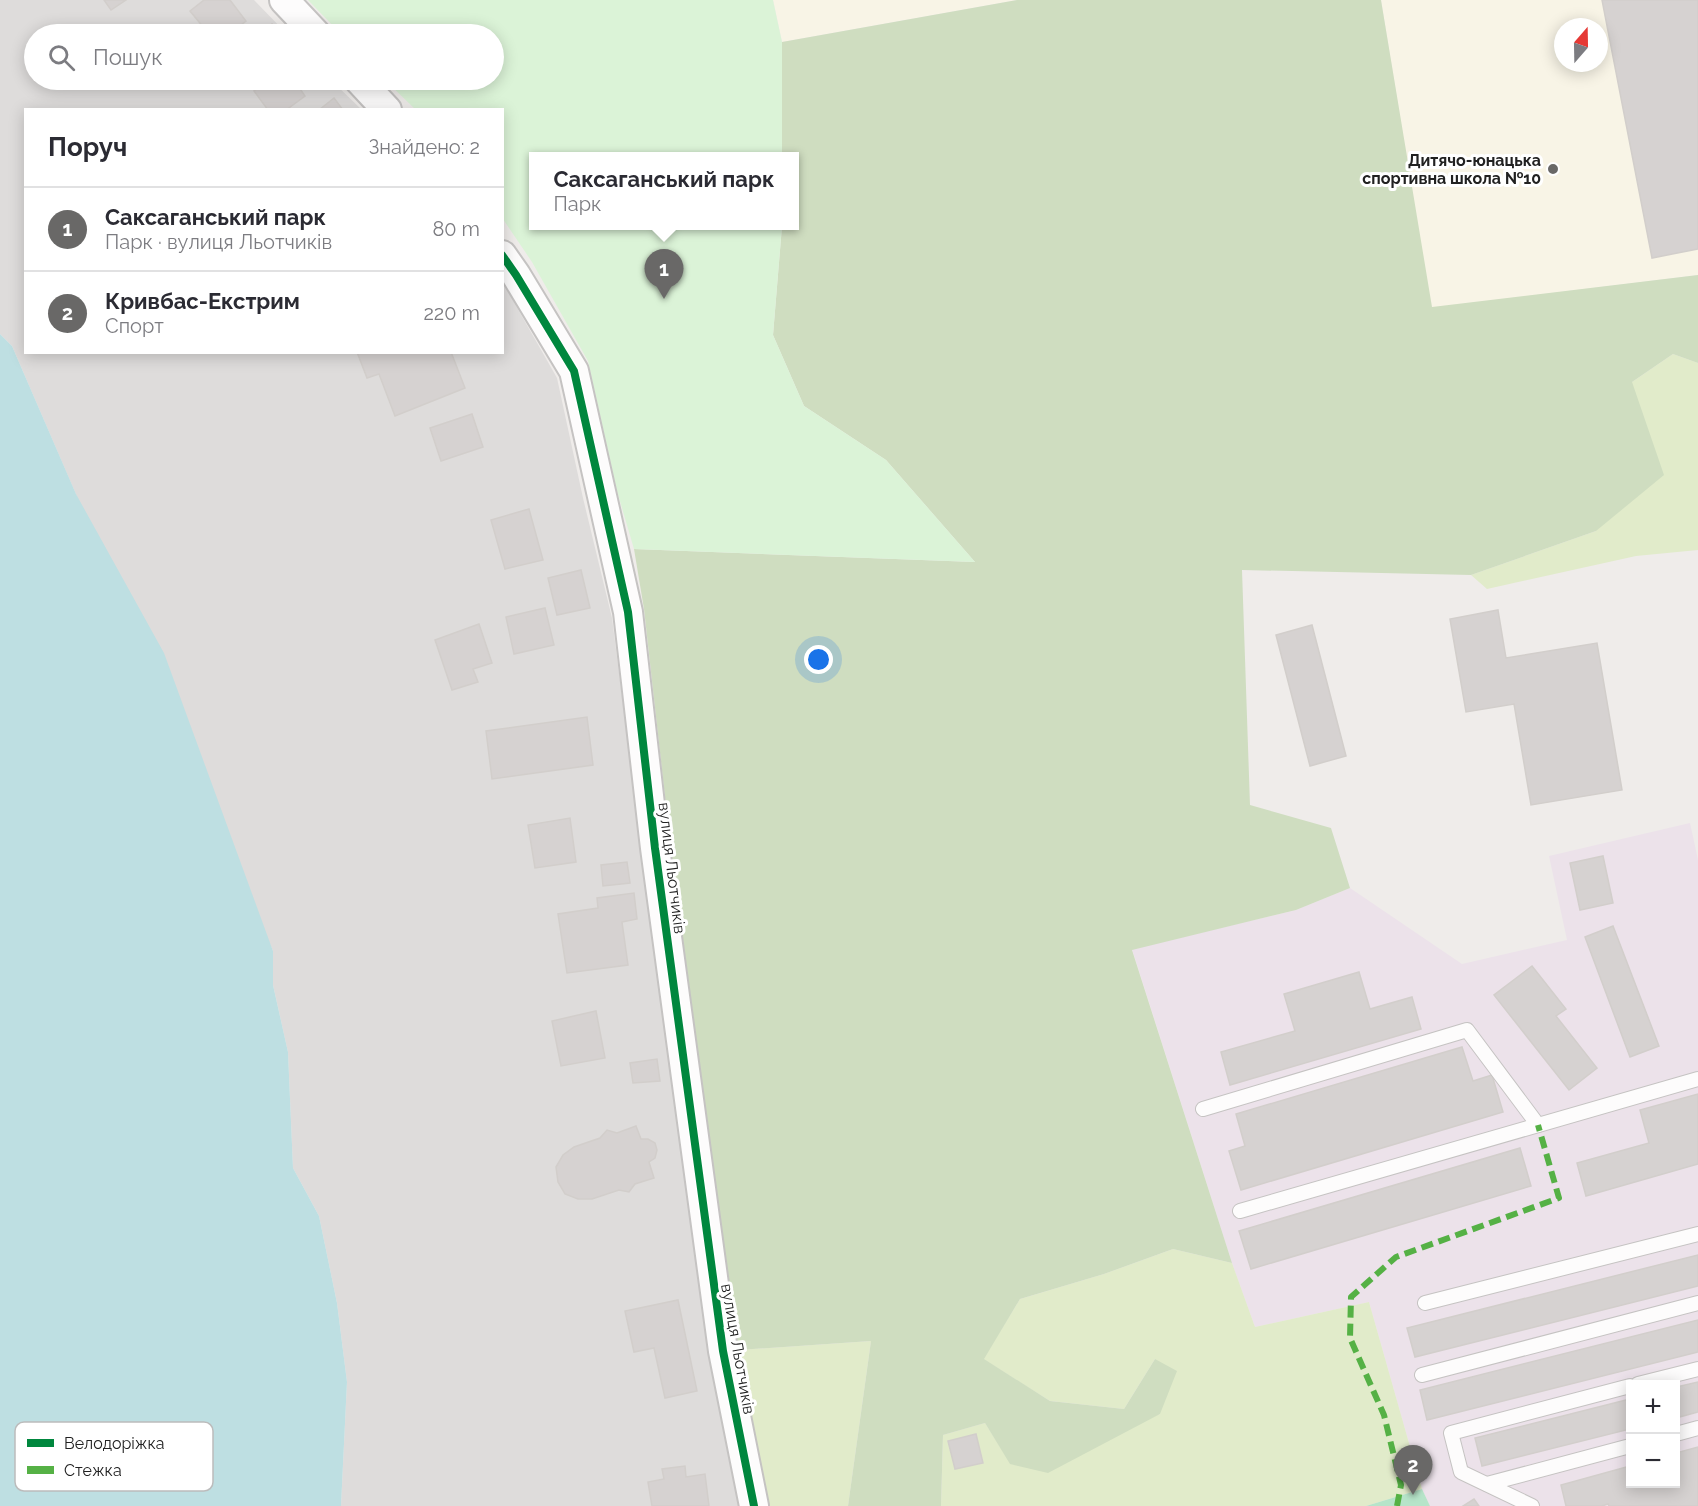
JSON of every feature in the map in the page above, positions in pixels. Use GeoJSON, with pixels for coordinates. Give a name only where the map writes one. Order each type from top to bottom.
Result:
{"type":"FeatureCollection","features":[{"type":"Feature","properties":{"kind":"street"},"geometry":{"type":"LineString","coordinates":[[284,0],[307,24]]}},
{"type":"Feature","properties":{"kind":"street"},"geometry":{"type":"LineString","coordinates":[[368,90],[385,108]]}},
{"type":"Feature","properties":{"kind":"street","name":"вулиця Льотчиків"},"geometry":{"type":"LineString","coordinates":[[504,258],[573,371],[628,612],[655,848],[721,1340],[754,1506]]}},
{"type":"Feature","properties":{"kind":"lane"},"geometry":{"type":"LineString","coordinates":[[1203,1109],[1467,1030],[1538,1125]]}},
{"type":"Feature","properties":{"kind":"lane"},"geometry":{"type":"LineString","coordinates":[[1240,1211],[1698,1079]]}},
{"type":"Feature","properties":{"kind":"lane"},"geometry":{"type":"LineString","coordinates":[[1425,1303],[1698,1234]]}},
{"type":"Feature","properties":{"kind":"lane"},"geometry":{"type":"LineString","coordinates":[[1422,1375],[1698,1303]]}},
{"type":"Feature","properties":{"kind":"lane"},"geometry":{"type":"LineString","coordinates":[[1654,1380],[1698,1369]]}},
{"type":"Feature","properties":{"kind":"lane"},"geometry":{"type":"LineString","coordinates":[[1532,1506],[1461,1472],[1451,1433],[1626,1387]]}},
{"type":"Feature","properties":{"kind":"lane"},"geometry":{"type":"LineString","coordinates":[[1680,1433],[1698,1428]]}},
{"type":"Feature","properties":{"kind":"lane"},"geometry":{"type":"LineString","coordinates":[[1487,1484],[1626,1447]]}},
{"type":"Feature","properties":{"kind":"shaded area"},"geometry":{"type":"Polygon","coordinates":[[[0,0],[254,0],[277,24],[24,24],[24,90],[341,90],[360,108],[24,108],[24,354],[504,354],[504,285],[557,378],[612,618],[643,861],[741,1506],[341,1506],[347,1382],[337,1303],[319,1216],[293,1168],[288,1052],[273,985],[273,951],[12,346],[0,334],[0,0]]]}},
{"type":"Feature","properties":{"kind":"shaded area"},"geometry":{"type":"Polygon","coordinates":[[[773,0],[1017,0],[782,42],[773,0]]]}},
{"type":"Feature","properties":{"kind":"shaded area","name":"Дитячо-юнацька спортивна школа №10"},"geometry":{"type":"Polygon","coordinates":[[[1381,0],[1698,0],[1698,275],[1431,308],[1381,0]]]}},
{"type":"Feature","properties":{"kind":"shaded area"},"geometry":{"type":"Polygon","coordinates":[[[1690,823],[1698,860],[1698,1506],[1430,1506],[1422,1489],[1369,1302],[1255,1327],[1232,1263],[1132,949],[1296,910],[1350,888],[1462,964],[1567,940],[1549,856],[1690,823]]]}},
{"type":"Feature","properties":{"kind":"green space"},"geometry":{"type":"Polygon","coordinates":[[[308,0],[773,0],[782,42],[782,152],[529,152],[529,230],[782,230],[773,335],[804,406],[886,460],[975,562],[634,549],[617,491],[588,361],[532,262],[504,220],[504,108],[414,108],[395,90],[504,90],[504,24],[331,24],[308,0]]]}},
{"type":"Feature","properties":{"kind":"green space"},"geometry":{"type":"Polygon","coordinates":[[[1017,0],[1381,0],[1432,307],[1698,275],[1698,363],[1673,354],[1632,382],[1664,475],[1596,531],[1471,575],[1242,570],[1250,805],[1331,828],[1350,888],[1296,910],[1132,950],[1232,1263],[1173,1249],[1104,1274],[1020,1299],[984,1359],[1050,1401],[1124,1409],[1155,1359],[1177,1371],[1160,1414],[1048,1473],[1010,1464],[985,1423],[943,1435],[941,1506],[848,1506],[871,1341],[738,1350],[671,851],[644,609],[634,549],[975,562],[886,460],[804,406],[773,335],[782,230],[799,230],[799,152],[782,152],[782,42],[1017,0]]]}},
{"type":"Feature","properties":{"kind":"green space"},"geometry":{"type":"Polygon","coordinates":[[[1673,354],[1698,363],[1698,550],[1636,556],[1487,589],[1471,575],[1596,531],[1632,382],[1673,354]]]}},
{"type":"Feature","properties":{"kind":"green space"},"geometry":{"type":"Polygon","coordinates":[[[1173,1249],[1232,1263],[1255,1327],[1369,1302],[1422,1489],[1366,1506],[941,1506],[943,1435],[985,1423],[1011,1464],[1160,1414],[1155,1359],[1124,1409],[1050,1401],[983,1359],[1020,1299],[1104,1274],[1173,1249]]]}},
{"type":"Feature","properties":{"kind":"green space"},"geometry":{"type":"Polygon","coordinates":[[[871,1341],[848,1506],[766,1506],[738,1350],[871,1341]]]}},
{"type":"Feature","properties":{"kind":"green space"},"geometry":{"type":"Polygon","coordinates":[[[1422,1489],[1430,1506],[1366,1506],[1422,1489]]]}},
{"type":"Feature","properties":{"kind":"water"},"geometry":{"type":"Polygon","coordinates":[[[0,334],[12,346],[76,494],[164,653],[273,951],[273,985],[288,1052],[293,1168],[319,1216],[337,1303],[347,1382],[341,1506],[0,1506],[0,334]]]}},
{"type":"Feature","properties":{"kind":"building"},"geometry":{"type":"Polygon","coordinates":[[[104,0],[126,0],[111,10],[104,0]]]}},
{"type":"Feature","properties":{"kind":"building"},"geometry":{"type":"Polygon","coordinates":[[[204,0],[230,0],[246,21],[242,24],[201,24],[190,11],[204,0]]]}},
{"type":"Feature","properties":{"kind":"building"},"geometry":{"type":"Polygon","coordinates":[[[1602,0],[1698,0],[1698,249],[1652,258],[1608,31],[1608,18],[1605,18],[1602,0]]]}},
{"type":"Feature","properties":{"kind":"building"},"geometry":{"type":"Polygon","coordinates":[[[301,90],[305,96],[289,108],[267,108],[254,91],[301,90]]]}},
{"type":"Feature","properties":{"kind":"building"},"geometry":{"type":"Polygon","coordinates":[[[334,98],[342,108],[322,108],[334,98]]]}},
{"type":"Feature","properties":{"kind":"building"},"geometry":{"type":"Polygon","coordinates":[[[358,354],[452,354],[465,388],[395,416],[379,374],[367,378],[358,354]]]}},
{"type":"Feature","properties":{"kind":"building"},"geometry":{"type":"Polygon","coordinates":[[[472,414],[483,447],[441,461],[430,428],[472,414]]]}},
{"type":"Feature","properties":{"kind":"building"},"geometry":{"type":"Polygon","coordinates":[[[529,509],[543,560],[505,569],[491,520],[529,509]]]}},
{"type":"Feature","properties":{"kind":"building"},"geometry":{"type":"Polygon","coordinates":[[[581,570],[590,608],[557,615],[548,578],[581,570]]]}},
{"type":"Feature","properties":{"kind":"building"},"geometry":{"type":"Polygon","coordinates":[[[545,608],[554,645],[514,654],[506,617],[545,608]]]}},
{"type":"Feature","properties":{"kind":"building"},"geometry":{"type":"Polygon","coordinates":[[[1498,610],[1506,658],[1597,643],[1622,790],[1531,805],[1514,704],[1466,712],[1450,619],[1498,610]]]}},
{"type":"Feature","properties":{"kind":"building"},"geometry":{"type":"Polygon","coordinates":[[[479,624],[492,663],[473,669],[478,682],[452,690],[435,640],[479,624]]]}},
{"type":"Feature","properties":{"kind":"building"},"geometry":{"type":"Polygon","coordinates":[[[1312,625],[1346,756],[1310,766],[1276,635],[1312,625]]]}},
{"type":"Feature","properties":{"kind":"building"},"geometry":{"type":"Polygon","coordinates":[[[587,717],[593,765],[492,779],[486,731],[587,717]]]}},
{"type":"Feature","properties":{"kind":"building"},"geometry":{"type":"Polygon","coordinates":[[[570,818],[576,862],[535,868],[528,825],[570,818]]]}},
{"type":"Feature","properties":{"kind":"building"},"geometry":{"type":"Polygon","coordinates":[[[1603,856],[1613,903],[1580,910],[1570,863],[1603,856]]]}},
{"type":"Feature","properties":{"kind":"building"},"geometry":{"type":"Polygon","coordinates":[[[627,862],[630,883],[603,886],[601,865],[627,862]]]}},
{"type":"Feature","properties":{"kind":"building"},"geometry":{"type":"Polygon","coordinates":[[[634,893],[637,919],[622,922],[628,965],[567,973],[558,914],[598,908],[597,898],[634,893]]]}},
{"type":"Feature","properties":{"kind":"building"},"geometry":{"type":"Polygon","coordinates":[[[1613,926],[1659,1046],[1630,1057],[1585,937],[1613,926]]]}},
{"type":"Feature","properties":{"kind":"building"},"geometry":{"type":"Polygon","coordinates":[[[1532,966],[1566,1009],[1556,1016],[1597,1068],[1569,1090],[1494,995],[1532,966]]]}},
{"type":"Feature","properties":{"kind":"building"},"geometry":{"type":"Polygon","coordinates":[[[1359,972],[1370,1009],[1412,997],[1421,1029],[1230,1085],[1221,1052],[1295,1031],[1284,994],[1359,972]]]}},
{"type":"Feature","properties":{"kind":"building"},"geometry":{"type":"Polygon","coordinates":[[[596,1011],[605,1058],[561,1066],[552,1021],[596,1011]]]}},
{"type":"Feature","properties":{"kind":"building"},"geometry":{"type":"Polygon","coordinates":[[[1462,1047],[1473,1081],[1492,1075],[1503,1112],[1241,1190],[1229,1151],[1245,1146],[1236,1114],[1462,1047]]]}},
{"type":"Feature","properties":{"kind":"building"},"geometry":{"type":"Polygon","coordinates":[[[657,1059],[660,1081],[633,1083],[630,1063],[657,1059]]]}},
{"type":"Feature","properties":{"kind":"building"},"geometry":{"type":"Polygon","coordinates":[[[1698,1094],[1698,1164],[1586,1196],[1577,1163],[1649,1143],[1640,1110],[1698,1094]]]}},
{"type":"Feature","properties":{"kind":"building"},"geometry":{"type":"Polygon","coordinates":[[[636,1126],[641,1139],[648,1139],[655,1143],[657,1150],[655,1158],[649,1162],[654,1178],[635,1184],[629,1192],[619,1190],[592,1199],[578,1199],[565,1194],[558,1182],[556,1167],[563,1155],[574,1147],[600,1138],[607,1130],[617,1133],[636,1126]]]}},
{"type":"Feature","properties":{"kind":"building"},"geometry":{"type":"Polygon","coordinates":[[[1520,1148],[1531,1186],[1251,1269],[1239,1231],[1520,1148]]]}},
{"type":"Feature","properties":{"kind":"building"},"geometry":{"type":"Polygon","coordinates":[[[1698,1255],[1698,1286],[1415,1357],[1407,1328],[1698,1255]]]}},
{"type":"Feature","properties":{"kind":"building"},"geometry":{"type":"Polygon","coordinates":[[[678,1300],[697,1391],[665,1398],[654,1348],[634,1352],[625,1311],[678,1300]]]}},
{"type":"Feature","properties":{"kind":"building"},"geometry":{"type":"Polygon","coordinates":[[[1698,1320],[1698,1352],[1427,1420],[1420,1390],[1698,1320]]]}},
{"type":"Feature","properties":{"kind":"building"},"geometry":{"type":"Polygon","coordinates":[[[1698,1382],[1698,1412],[1680,1417],[1680,1386],[1698,1382]]]}},
{"type":"Feature","properties":{"kind":"building"},"geometry":{"type":"Polygon","coordinates":[[[1626,1400],[1626,1430],[1482,1466],[1475,1438],[1626,1400]]]}},
{"type":"Feature","properties":{"kind":"building"},"geometry":{"type":"Polygon","coordinates":[[[976,1434],[983,1463],[955,1469],[948,1441],[976,1434]]]}},
{"type":"Feature","properties":{"kind":"building"},"geometry":{"type":"Polygon","coordinates":[[[1698,1447],[1698,1506],[1609,1506],[1608,1504],[1566,1506],[1561,1485],[1626,1467],[1626,1488],[1680,1488],[1680,1452],[1698,1447]]]}},
{"type":"Feature","properties":{"kind":"building"},"geometry":{"type":"Polygon","coordinates":[[[685,1466],[686,1477],[705,1474],[709,1506],[652,1506],[648,1482],[664,1479],[662,1469],[685,1466]]]}},
{"type":"Feature","properties":{"kind":"building"},"geometry":{"type":"Polygon","coordinates":[[[1474,1499],[1479,1506],[1463,1506],[1474,1499]]]}},
{"type":"Feature","properties":{"kind":"marked path"},"geometry":{"type":"LineString","coordinates":[[1397,1506],[1401,1485],[1384,1415],[1350,1338],[1351,1297],[1396,1257],[1559,1198],[1538,1125]]}},
{"type":"Feature","properties":{"kind":"cycle path"},"geometry":{"type":"LineString","coordinates":[[504,258],[574,371],[628,612],[655,848],[723,1351],[754,1506]]}},
{"type":"Feature","properties":{"kind":"place","name":"Дитячо-юнацька спортивна школа №10"},"geometry":{"type":"Point","coordinates":[1553,169]}},
{"type":"Feature","properties":{"kind":"place","name":"Саксаганський парк"},"geometry":{"type":"Point","coordinates":[664,299]}},
{"type":"Feature","properties":{"kind":"place","name":"Кривбас-Екстрим"},"geometry":{"type":"Point","coordinates":[1413,1495]}}]}
